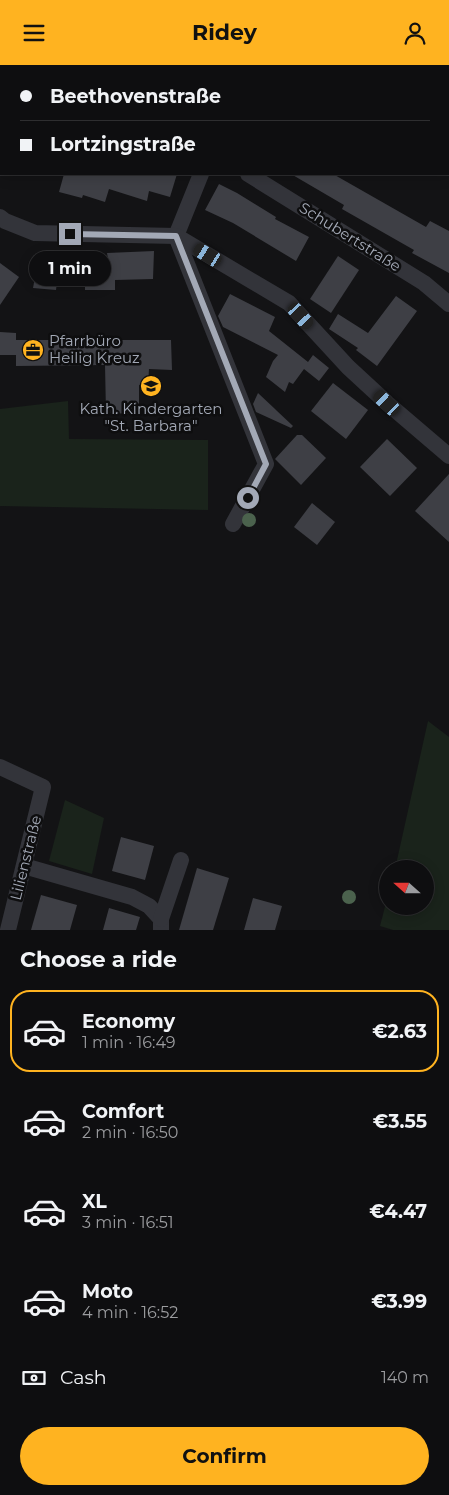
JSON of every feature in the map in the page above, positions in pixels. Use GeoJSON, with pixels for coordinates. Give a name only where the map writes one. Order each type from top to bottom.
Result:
{"type":"FeatureCollection","features":[{"type":"Feature","properties":{"kind":"street"},"geometry":{"type":"LineString","coordinates":[[201,175],[176,236],[266,464],[233,524]]}},
{"type":"Feature","properties":{"kind":"street","name":"Schubertstraße"},"geometry":{"type":"LineString","coordinates":[[250,175],[424,283],[449,304]]}},
{"type":"Feature","properties":{"kind":"street"},"geometry":{"type":"LineString","coordinates":[[0,217],[5,221],[35,233],[176,236],[289,303],[348,367],[449,456]]}},
{"type":"Feature","properties":{"kind":"street","name":"Lilienstraße"},"geometry":{"type":"LineString","coordinates":[[0,767],[44,787],[8,930]]}},
{"type":"Feature","properties":{"kind":"street"},"geometry":{"type":"LineString","coordinates":[[161,925],[181,860]]}},
{"type":"Feature","properties":{"kind":"street"},"geometry":{"type":"LineString","coordinates":[[24,866],[132,897],[149,906],[161,925]]}},
{"type":"Feature","properties":{"kind":"shaded area"},"geometry":{"type":"Polygon","coordinates":[[[68,401],[69,439],[208,440],[208,510],[0,506],[0,409],[68,401]]]}},
{"type":"Feature","properties":{"kind":"shaded area"},"geometry":{"type":"Polygon","coordinates":[[[428,721],[449,737],[449,930],[393,930],[380,926],[383,915],[434,915],[434,860],[397,860],[428,721]]]}},
{"type":"Feature","properties":{"kind":"shaded area"},"geometry":{"type":"Polygon","coordinates":[[[65,800],[104,818],[92,874],[49,861],[65,800]]]}},
{"type":"Feature","properties":{"kind":"building"},"geometry":{"type":"Polygon","coordinates":[[[64,175],[177,175],[170,197],[149,191],[147,201],[109,189],[105,202],[83,195],[82,198],[59,192],[64,175]]]}},
{"type":"Feature","properties":{"kind":"building"},"geometry":{"type":"Polygon","coordinates":[[[293,175],[335,175],[426,227],[430,221],[449,231],[449,273],[412,253],[414,250],[342,209],[344,205],[293,175]]]}},
{"type":"Feature","properties":{"kind":"building"},"geometry":{"type":"Polygon","coordinates":[[[219,184],[276,217],[275,219],[309,237],[296,261],[233,223],[205,210],[219,184]]]}},
{"type":"Feature","properties":{"kind":"building"},"geometry":{"type":"Polygon","coordinates":[[[154,251],[153,279],[115,280],[115,290],[85,290],[85,273],[66,273],[66,258],[108,259],[107,253],[154,251]]]}},
{"type":"Feature","properties":{"kind":"building"},"geometry":{"type":"Polygon","coordinates":[[[338,256],[359,270],[331,313],[310,299],[338,256]]]}},
{"type":"Feature","properties":{"kind":"building"},"geometry":{"type":"Polygon","coordinates":[[[38,261],[59,264],[56,290],[33,288],[38,261]]]}},
{"type":"Feature","properties":{"kind":"building"},"geometry":{"type":"Polygon","coordinates":[[[0,263],[19,277],[0,305],[0,263]]]}},
{"type":"Feature","properties":{"kind":"building"},"geometry":{"type":"Polygon","coordinates":[[[230,294],[275,317],[269,331],[308,362],[313,355],[329,368],[319,381],[304,369],[293,384],[289,382],[285,392],[266,377],[273,361],[278,355],[223,327],[218,316],[230,294]]]}},
{"type":"Feature","properties":{"kind":"building"},"geometry":{"type":"Polygon","coordinates":[[[396,296],[417,311],[377,366],[356,350],[358,348],[329,329],[338,314],[368,333],[396,296]]]}},
{"type":"Feature","properties":{"kind":"building"},"geometry":{"type":"Polygon","coordinates":[[[0,332],[16,333],[16,340],[171,340],[172,370],[149,369],[148,386],[139,385],[139,414],[106,413],[105,365],[16,366],[16,355],[0,355],[0,332]]]}},
{"type":"Feature","properties":{"kind":"building"},"geometry":{"type":"Polygon","coordinates":[[[333,383],[368,410],[346,439],[311,411],[333,383]]]}},
{"type":"Feature","properties":{"kind":"building"},"geometry":{"type":"Polygon","coordinates":[[[258,393],[293,426],[291,428],[256,412],[253,404],[258,393]]]}},
{"type":"Feature","properties":{"kind":"building"},"geometry":{"type":"Polygon","coordinates":[[[297,435],[302,435],[326,458],[301,485],[275,459],[297,435]]]}},
{"type":"Feature","properties":{"kind":"building"},"geometry":{"type":"Polygon","coordinates":[[[387,439],[417,468],[390,496],[360,467],[387,439]]]}},
{"type":"Feature","properties":{"kind":"building"},"geometry":{"type":"Polygon","coordinates":[[[449,474],[449,542],[415,511],[449,474]]]}},
{"type":"Feature","properties":{"kind":"building"},"geometry":{"type":"Polygon","coordinates":[[[312,503],[335,522],[317,545],[294,527],[312,503]]]}},
{"type":"Feature","properties":{"kind":"building"},"geometry":{"type":"Polygon","coordinates":[[[121,837],[154,846],[145,880],[112,871],[121,837]]]}},
{"type":"Feature","properties":{"kind":"building"},"geometry":{"type":"Polygon","coordinates":[[[197,868],[229,878],[213,930],[179,930],[197,868]]]}},
{"type":"Feature","properties":{"kind":"building"},"geometry":{"type":"Polygon","coordinates":[[[41,895],[77,905],[70,930],[31,930],[41,895]]]}},
{"type":"Feature","properties":{"kind":"building"},"geometry":{"type":"Polygon","coordinates":[[[253,898],[282,906],[275,930],[244,930],[253,898]]]}},
{"type":"Feature","properties":{"kind":"building"},"geometry":{"type":"Polygon","coordinates":[[[109,908],[140,917],[136,930],[103,930],[109,908]]]}},
{"type":"Feature","properties":{"kind":"place","name":"Pfarrbüro Heilig Kreuz"},"geometry":{"type":"Point","coordinates":[33,350]}},
{"type":"Feature","properties":{"kind":"place","name":"Kath. Kindergarten \"St. Barbara\""},"geometry":{"type":"Point","coordinates":[151,386]}},
{"type":"Feature","properties":{"kind":"route"},"geometry":{"type":"LineString","coordinates":[[70,234],[176,236],[266,464],[248,498]]}}]}
